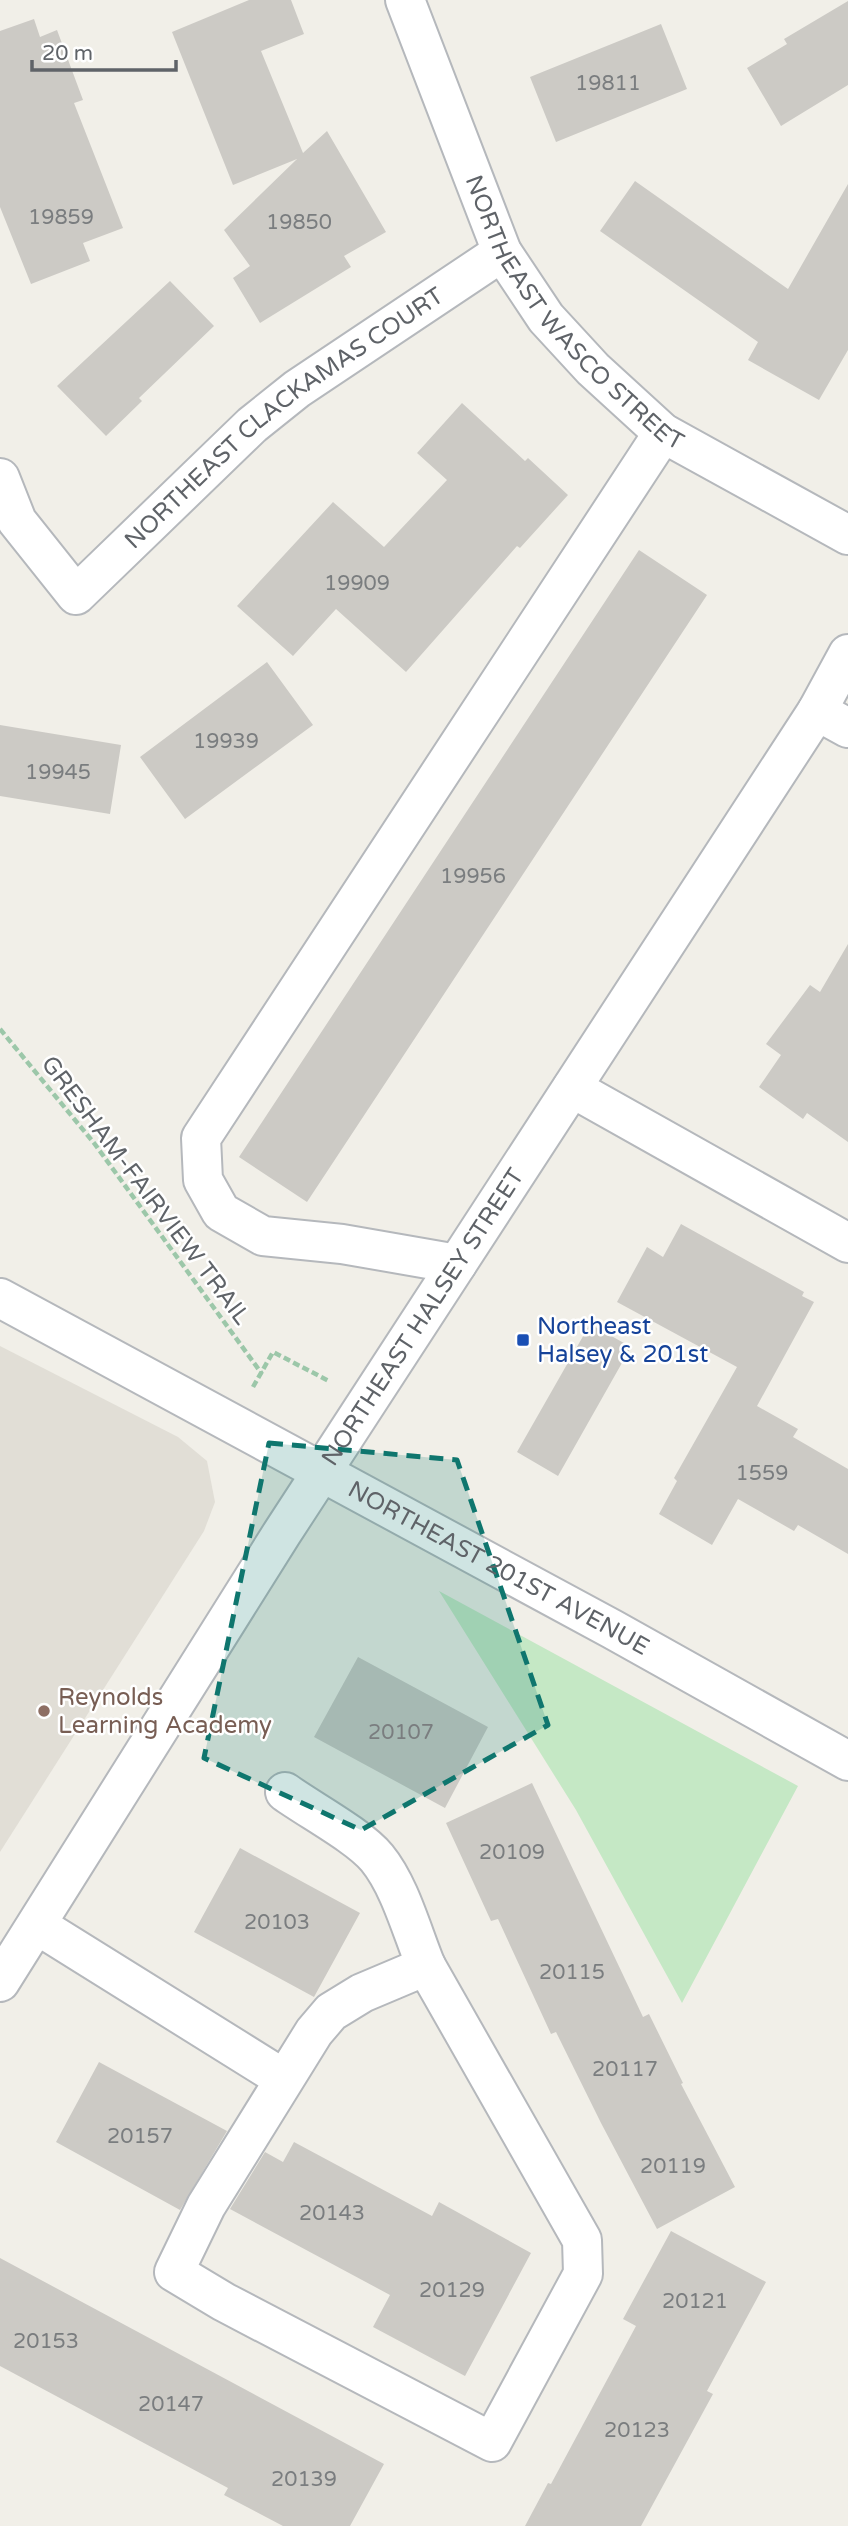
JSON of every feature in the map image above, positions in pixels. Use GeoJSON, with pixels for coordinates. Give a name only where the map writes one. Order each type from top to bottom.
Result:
{"type":"FeatureCollection","features":[{"type":"Feature","properties":{"kind":"street","name":"NORTHEAST WASCO STREET"},"geometry":{"type":"LineString","coordinates":[[418,4],[502,252],[546,318],[593,369],[663,433],[848,535]]}},
{"type":"Feature","properties":{"kind":"street","name":"NORTHEAST CLACKAMAS COURT"},"geometry":{"type":"LineString","coordinates":[[0,478],[17,521],[76,595],[243,433],[279,403],[502,252]]}},
{"type":"Feature","properties":{"kind":"street"},"geometry":{"type":"LineString","coordinates":[[457,1265],[342,1244],[262,1236],[221,1212],[203,1180],[201,1139],[663,433]]}},
{"type":"Feature","properties":{"kind":"street","name":"NORTHEAST HALSEY STREET"},"geometry":{"type":"LineString","coordinates":[[0,1982],[322,1472],[572,1088],[832,720],[848,654]]}},
{"type":"Feature","properties":{"kind":"street"},"geometry":{"type":"LineString","coordinates":[[572,1088],[848,1243]]}},
{"type":"Feature","properties":{"kind":"street","name":"NORTHEAST 201ST AVENUE"},"geometry":{"type":"LineString","coordinates":[[0,1298],[612,1629],[848,1761]]}},
{"type":"Feature","properties":{"kind":"street"},"geometry":{"type":"LineString","coordinates":[[285,1792],[376,1858],[391,1881],[426,1966],[582,2240],[583,2274],[492,2442],[223,2302],[174,2272],[206,2206],[314,2032],[331,2012],[362,1993],[426,1966]]}},
{"type":"Feature","properties":{"kind":"street"},"geometry":{"type":"LineString","coordinates":[[37,1925],[284,2079]]}},
{"type":"Feature","properties":{"kind":"path","name":"GRESHAM-FAIRVIEW TRAIL"},"geometry":{"type":"LineString","coordinates":[[0,1029],[94,1143],[262,1374]]}},
{"type":"Feature","properties":{"kind":"path"},"geometry":{"type":"LineString","coordinates":[[229,1423],[262,1374],[273,1352],[368,1401]]}},
{"type":"Feature","properties":{"kind":"highlighted area"},"geometry":{"type":"Polygon","coordinates":[[[269,1443],[457,1460],[548,1725],[361,1830],[204,1758],[269,1443]]]}},
{"type":"Feature","properties":{"kind":"shaded area","name":"Reynolds Learning Academy"},"geometry":{"type":"Polygon","coordinates":[[[0,1346],[178,1437],[207,1461],[215,1502],[204,1531],[0,1852],[0,1346]]]}},
{"type":"Feature","properties":{"kind":"green space"},"geometry":{"type":"Polygon","coordinates":[[[439,1591],[798,1786],[682,2003],[576,1810],[439,1591]]]}},
{"type":"Feature","properties":{"kind":"building"},"geometry":{"type":"Polygon","coordinates":[[[249,0],[291,0],[304,34],[261,51],[303,153],[327,131],[386,232],[344,256],[351,267],[260,323],[233,278],[250,266],[224,230],[297,159],[233,185],[172,32],[249,0]]]}},
{"type":"Feature","properties":{"kind":"building"},"geometry":{"type":"Polygon","coordinates":[[[848,1],[848,85],[781,126],[747,68],[787,44],[784,39],[848,1]]]}},
{"type":"Feature","properties":{"kind":"building"},"geometry":{"type":"Polygon","coordinates":[[[34,19],[40,37],[57,30],[83,100],[74,103],[123,228],[83,243],[90,261],[31,284],[0,207],[0,31],[34,19]]]}},
{"type":"Feature","properties":{"kind":"building"},"geometry":{"type":"Polygon","coordinates":[[[661,24],[687,89],[556,142],[530,77],[661,24]]]}},
{"type":"Feature","properties":{"kind":"building"},"geometry":{"type":"Polygon","coordinates":[[[635,181],[788,289],[848,184],[848,350],[819,400],[748,360],[758,342],[600,231],[635,181]]]}},
{"type":"Feature","properties":{"kind":"building"},"geometry":{"type":"Polygon","coordinates":[[[170,281],[214,326],[139,398],[142,401],[106,436],[57,386],[170,281]]]}},
{"type":"Feature","properties":{"kind":"building"},"geometry":{"type":"Polygon","coordinates":[[[462,403],[525,461],[528,458],[568,495],[520,548],[517,546],[406,672],[336,609],[293,656],[237,606],[333,502],[384,547],[447,480],[417,453],[462,403]]]}},
{"type":"Feature","properties":{"kind":"building"},"geometry":{"type":"Polygon","coordinates":[[[639,550],[707,595],[307,1202],[239,1157],[639,550]]]}},
{"type":"Feature","properties":{"kind":"building"},"geometry":{"type":"Polygon","coordinates":[[[267,662],[313,725],[185,819],[140,757],[267,662]]]}},
{"type":"Feature","properties":{"kind":"building"},"geometry":{"type":"Polygon","coordinates":[[[0,725],[121,745],[110,814],[0,796],[0,725]]]}},
{"type":"Feature","properties":{"kind":"building"},"geometry":{"type":"Polygon","coordinates":[[[848,944],[848,1142],[807,1113],[803,1119],[759,1087],[781,1055],[766,1044],[810,985],[820,992],[848,944]]]}},
{"type":"Feature","properties":{"kind":"building"},"geometry":{"type":"Polygon","coordinates":[[[681,1224],[804,1292],[802,1296],[814,1302],[757,1406],[798,1429],[793,1437],[848,1469],[848,1554],[798,1525],[794,1531],[738,1499],[712,1545],[659,1514],[677,1481],[674,1478],[737,1367],[617,1302],[647,1247],[663,1257],[681,1224]]]}},
{"type":"Feature","properties":{"kind":"building"},"geometry":{"type":"Polygon","coordinates":[[[590,1324],[631,1347],[558,1476],[517,1452],[590,1324]]]}},
{"type":"Feature","properties":{"kind":"building"},"geometry":{"type":"Polygon","coordinates":[[[358,1657],[488,1727],[445,1808],[314,1737],[358,1657]]]}},
{"type":"Feature","properties":{"kind":"building"},"geometry":{"type":"Polygon","coordinates":[[[532,1783],[643,2017],[649,2014],[683,2083],[681,2084],[735,2187],[657,2229],[556,2032],[551,2034],[498,1919],[491,1921],[446,1823],[532,1783]]]}},
{"type":"Feature","properties":{"kind":"building"},"geometry":{"type":"Polygon","coordinates":[[[240,1848],[360,1913],[314,1997],[194,1932],[240,1848]]]}},
{"type":"Feature","properties":{"kind":"building"},"geometry":{"type":"Polygon","coordinates":[[[99,2062],[227,2131],[180,2210],[56,2142],[99,2062]]]}},
{"type":"Feature","properties":{"kind":"building"},"geometry":{"type":"Polygon","coordinates":[[[294,2142],[432,2216],[439,2202],[531,2253],[465,2376],[373,2327],[390,2295],[230,2209],[265,2152],[283,2162],[294,2142]]]}},
{"type":"Feature","properties":{"kind":"building"},"geometry":{"type":"Polygon","coordinates":[[[671,2231],[766,2282],[707,2391],[713,2394],[641,2526],[525,2526],[548,2483],[551,2484],[636,2326],[623,2319],[671,2231]]]}},
{"type":"Feature","properties":{"kind":"building"},"geometry":{"type":"Polygon","coordinates":[[[0,2258],[384,2464],[350,2526],[283,2526],[224,2495],[228,2488],[0,2366],[0,2258]]]}},
{"type":"Feature","properties":{"kind":"place","name":"Northeast Halsey & 201st"},"geometry":{"type":"Point","coordinates":[523,1340]}},
{"type":"Feature","properties":{"kind":"place","name":"Reynolds Learning Academy"},"geometry":{"type":"Point","coordinates":[44,1711]}}]}
